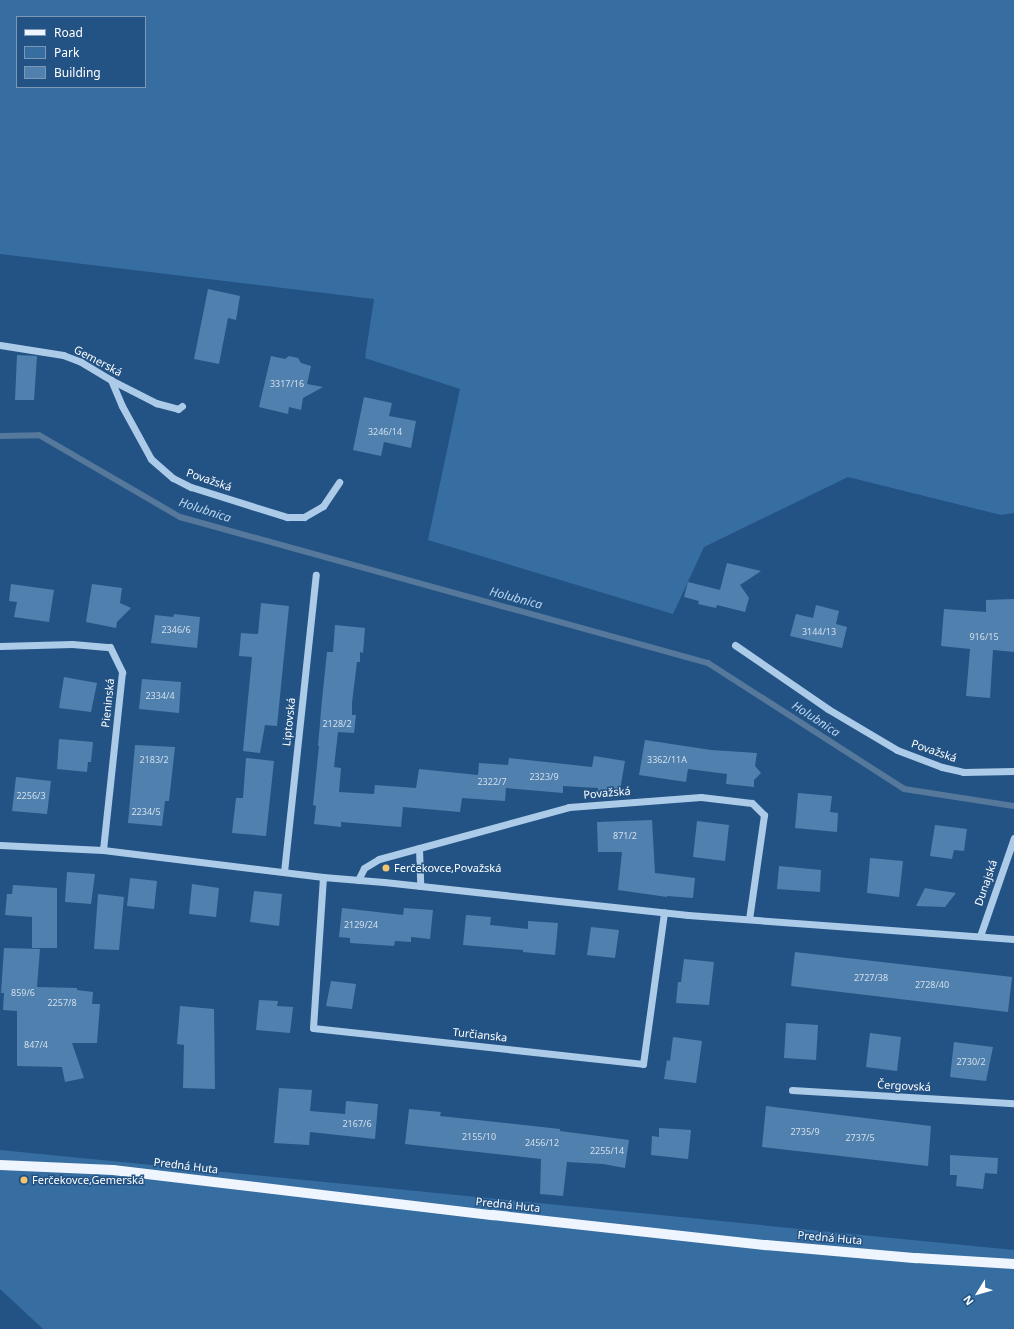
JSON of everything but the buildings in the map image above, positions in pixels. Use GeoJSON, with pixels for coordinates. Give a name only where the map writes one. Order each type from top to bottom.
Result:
{"type":"FeatureCollection","features":[{"type":"Feature","properties":{"kind":"main road","name":"Predná Huta"},"geometry":{"type":"LineString","coordinates":[[0,1165],[112,1170],[500,1216],[758,1244],[916,1258],[1014,1264]]}},
{"type":"Feature","properties":{"kind":"street","name":"Gemerská"},"geometry":{"type":"LineString","coordinates":[[0,345],[63,355],[81,362],[111,380],[156,403],[178,409],[182,406]]}},
{"type":"Feature","properties":{"kind":"street","name":"Považská"},"geometry":{"type":"LineString","coordinates":[[111,380],[122,406],[151,459],[173,478],[191,487],[287,517],[304,517],[324,506],[339,482]]}},
{"type":"Feature","properties":{"kind":"street","name":"Liptovská"},"geometry":{"type":"LineString","coordinates":[[284,872],[316,575]]}},
{"type":"Feature","properties":{"kind":"street","name":"Pieninská"},"geometry":{"type":"LineString","coordinates":[[0,646],[72,644],[110,647],[122,672],[103,850]]}},
{"type":"Feature","properties":{"kind":"street","name":"Považská"},"geometry":{"type":"LineString","coordinates":[[735,645],[828,709],[897,750],[942,767],[963,772],[1014,771]]}},
{"type":"Feature","properties":{"kind":"street","name":"Považská"},"geometry":{"type":"LineString","coordinates":[[358,880],[364,868],[369,863],[569,807],[701,797],[752,803],[764,815],[749,919]]}},
{"type":"Feature","properties":{"kind":"street","name":"Dunajská"},"geometry":{"type":"LineString","coordinates":[[980,936],[1014,838]]}},
{"type":"Feature","properties":{"kind":"street"},"geometry":{"type":"LineString","coordinates":[[0,845],[103,850],[323,877],[664,912],[1014,939]]}},
{"type":"Feature","properties":{"kind":"street"},"geometry":{"type":"LineString","coordinates":[[419,848],[420,886]]}},
{"type":"Feature","properties":{"kind":"street","name":"Turčianska"},"geometry":{"type":"LineString","coordinates":[[323,877],[313,1028],[643,1064],[664,912]]}},
{"type":"Feature","properties":{"kind":"street","name":"Čergovská"},"geometry":{"type":"LineString","coordinates":[[792,1090],[1014,1103]]}},
{"type":"Feature","properties":{"kind":"green space"},"geometry":{"type":"Polygon","coordinates":[[[0,0],[1014,0],[1014,513],[1001,515],[848,477],[704,547],[673,614],[428,540],[460,389],[365,358],[374,299],[0,254],[0,0]]]}},
{"type":"Feature","properties":{"kind":"green space"},"geometry":{"type":"Polygon","coordinates":[[[0,1150],[1014,1250],[1014,1329],[43,1329],[0,1289],[0,1150]]]}},
{"type":"Feature","properties":{"kind":"waterway","name":"Holubnica"},"geometry":{"type":"LineString","coordinates":[[0,436],[39,435],[180,517],[708,663],[904,789],[1014,806]]}},
{"type":"Feature","properties":{"kind":"place","name":"Ferčekovce,Považská"},"geometry":{"type":"Point","coordinates":[386,868]}},
{"type":"Feature","properties":{"kind":"place","name":"Ferčekovce,Gemerská"},"geometry":{"type":"Point","coordinates":[24,1180]}}]}
